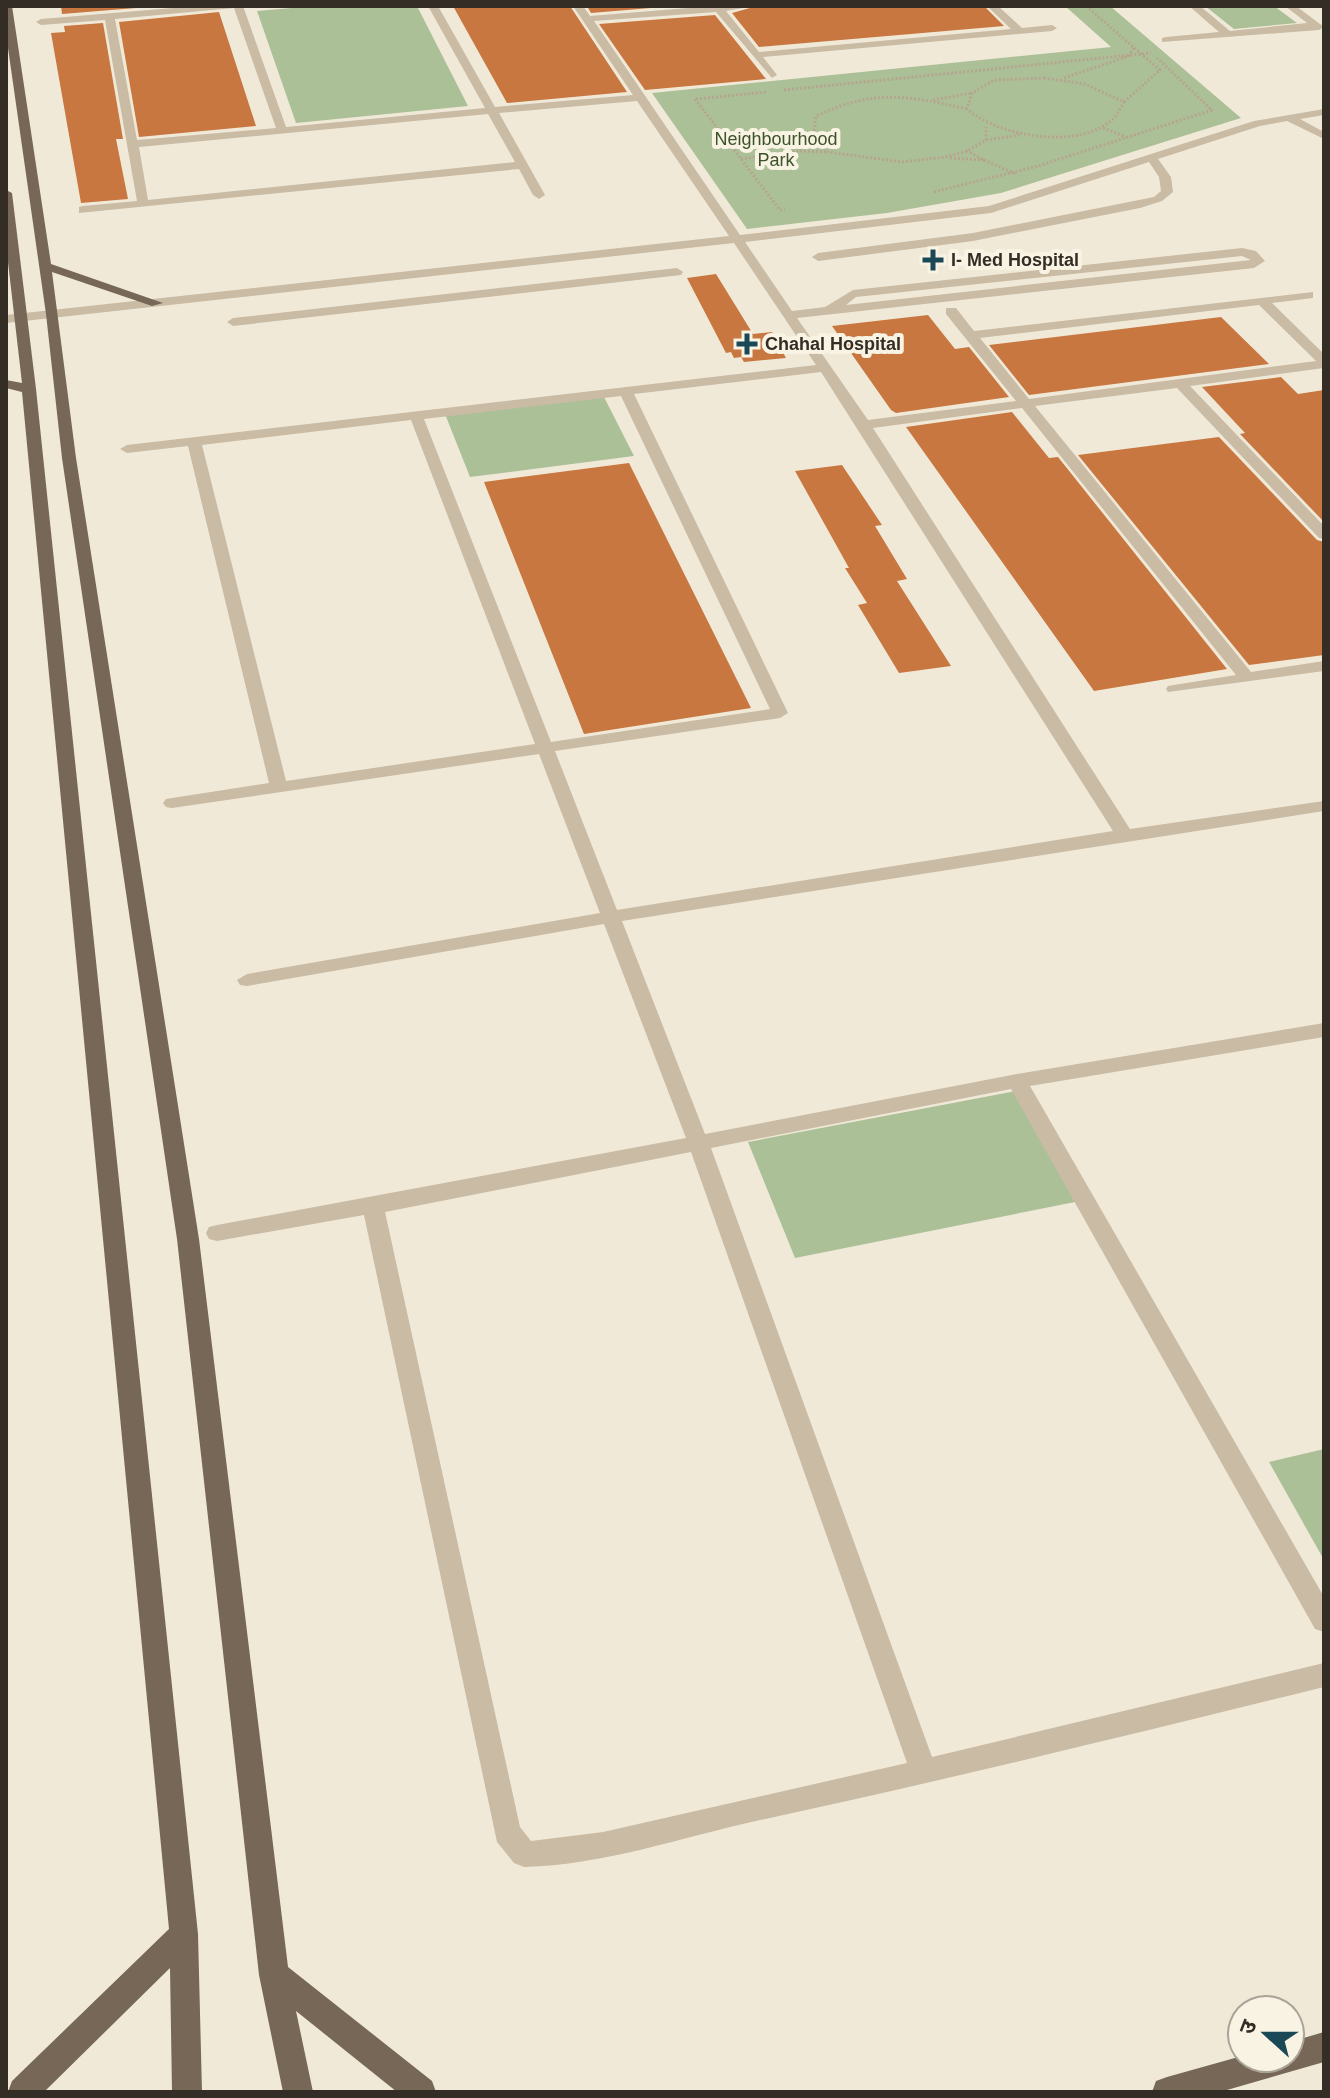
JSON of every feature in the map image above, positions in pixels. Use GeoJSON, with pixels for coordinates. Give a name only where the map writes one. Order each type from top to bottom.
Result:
{"type":"FeatureCollection","features":[{"type":"Feature","properties":{"kind":"main road"},"geometry":{"type":"LineString","coordinates":[[7,6],[52,314],[69,458],[188,1239],[274,1975],[298,2092]]}},
{"type":"Feature","properties":{"kind":"main road"},"geometry":{"type":"LineString","coordinates":[[6,193],[29,389],[184,1934],[187,2092]]}},
{"type":"Feature","properties":{"kind":"main road"},"geometry":{"type":"LineString","coordinates":[[45,266],[157,303]]}},
{"type":"Feature","properties":{"kind":"main road"},"geometry":{"type":"LineString","coordinates":[[6,384],[29,389]]}},
{"type":"Feature","properties":{"kind":"main road"},"geometry":{"type":"LineString","coordinates":[[23,2092],[184,1934]]}},
{"type":"Feature","properties":{"kind":"main road"},"geometry":{"type":"LineString","coordinates":[[274,1975],[421,2092]]}},
{"type":"Feature","properties":{"kind":"main road"},"geometry":{"type":"LineString","coordinates":[[1167,2092],[1231,2074]]}},
{"type":"Feature","properties":{"kind":"street"},"geometry":{"type":"LineString","coordinates":[[41,22],[235,6],[282,130]]}},
{"type":"Feature","properties":{"kind":"street"},"geometry":{"type":"LineString","coordinates":[[433,6],[539,195]]}},
{"type":"Feature","properties":{"kind":"street"},"geometry":{"type":"LineString","coordinates":[[578,6],[864,425],[1124,834]]}},
{"type":"Feature","properties":{"kind":"street"},"geometry":{"type":"LineString","coordinates":[[587,19],[749,6]]}},
{"type":"Feature","properties":{"kind":"street"},"geometry":{"type":"LineString","coordinates":[[992,6],[1020,31]]}},
{"type":"Feature","properties":{"kind":"street"},"geometry":{"type":"LineString","coordinates":[[1194,6],[1227,33]]}},
{"type":"Feature","properties":{"kind":"street"},"geometry":{"type":"LineString","coordinates":[[1290,6],[1320,28]]}},
{"type":"Feature","properties":{"kind":"street"},"geometry":{"type":"LineString","coordinates":[[718,7],[772,75]]}},
{"type":"Feature","properties":{"kind":"street"},"geometry":{"type":"LineString","coordinates":[[110,17],[143,203]]}},
{"type":"Feature","properties":{"kind":"street"},"geometry":{"type":"LineString","coordinates":[[756,55],[1052,28]]}},
{"type":"Feature","properties":{"kind":"street"},"geometry":{"type":"LineString","coordinates":[[1166,40],[1320,28]]}},
{"type":"Feature","properties":{"kind":"street"},"geometry":{"type":"LineString","coordinates":[[134,144],[641,97]]}},
{"type":"Feature","properties":{"kind":"street"},"geometry":{"type":"LineString","coordinates":[[6,319],[959,215],[991,209],[1258,123],[1324,112]]}},
{"type":"Feature","properties":{"kind":"street"},"geometry":{"type":"LineString","coordinates":[[1287,117],[1324,136]]}},
{"type":"Feature","properties":{"kind":"street"},"geometry":{"type":"LineString","coordinates":[[818,257],[973,237],[1158,199],[1167,192],[1168,187],[1151,157]]}},
{"type":"Feature","properties":{"kind":"street"},"geometry":{"type":"LineString","coordinates":[[83,210],[522,165]]}},
{"type":"Feature","properties":{"kind":"street"},"geometry":{"type":"LineString","coordinates":[[959,215],[973,237]]}},
{"type":"Feature","properties":{"kind":"street"},"geometry":{"type":"LineString","coordinates":[[789,315],[828,311],[1254,264],[1259,261],[1252,254],[1242,252],[869,293],[845,297],[828,311]]}},
{"type":"Feature","properties":{"kind":"street"},"geometry":{"type":"LineString","coordinates":[[233,322],[677,272]]}},
{"type":"Feature","properties":{"kind":"street"},"geometry":{"type":"LineString","coordinates":[[404,277],[411,302]]}},
{"type":"Feature","properties":{"kind":"street"},"geometry":{"type":"LineString","coordinates":[[971,335],[1309,295]]}},
{"type":"Feature","properties":{"kind":"street"},"geometry":{"type":"LineString","coordinates":[[1261,300],[1324,362]]}},
{"type":"Feature","properties":{"kind":"street"},"geometry":{"type":"LineString","coordinates":[[951,311],[1247,678]]}},
{"type":"Feature","properties":{"kind":"street"},"geometry":{"type":"LineString","coordinates":[[864,425],[1324,362]]}},
{"type":"Feature","properties":{"kind":"street"},"geometry":{"type":"LineString","coordinates":[[127,449],[824,368]]}},
{"type":"Feature","properties":{"kind":"street"},"geometry":{"type":"LineString","coordinates":[[1180,383],[1324,535]]}},
{"type":"Feature","properties":{"kind":"street"},"geometry":{"type":"LineString","coordinates":[[172,803],[780,713],[626,392]]}},
{"type":"Feature","properties":{"kind":"street"},"geometry":{"type":"LineString","coordinates":[[416,416],[698,1142],[924,1773]]}},
{"type":"Feature","properties":{"kind":"street"},"geometry":{"type":"LineString","coordinates":[[194,442],[279,787]]}},
{"type":"Feature","properties":{"kind":"street"},"geometry":{"type":"LineString","coordinates":[[1174,689],[1324,666]]}},
{"type":"Feature","properties":{"kind":"street"},"geometry":{"type":"LineString","coordinates":[[247,980],[612,916],[1124,834],[1324,806]]}},
{"type":"Feature","properties":{"kind":"street"},"geometry":{"type":"LineString","coordinates":[[217,1233],[373,1206],[1017,1081],[1324,1030]]}},
{"type":"Feature","properties":{"kind":"street"},"geometry":{"type":"LineString","coordinates":[[1017,1081],[1324,1621]]}},
{"type":"Feature","properties":{"kind":"street"},"geometry":{"type":"LineString","coordinates":[[373,1206],[507,1833],[524,1854],[553,1855],[712,1817],[924,1773],[1324,1675]]}},
{"type":"Feature","properties":{"kind":"path"},"geometry":{"type":"LineString","coordinates":[[931,193],[1016,174],[1212,110],[1086,6]]}},
{"type":"Feature","properties":{"kind":"path"},"geometry":{"type":"LineString","coordinates":[[930,100],[972,93],[994,80],[1063,78],[1130,55],[1134,47]]}},
{"type":"Feature","properties":{"kind":"path"},"geometry":{"type":"LineString","coordinates":[[780,210],[695,99],[1144,52]]}},
{"type":"Feature","properties":{"kind":"path"},"geometry":{"type":"LineString","coordinates":[[799,151],[813,137],[816,116],[852,100],[890,97],[930,100],[967,109],[986,127],[1029,134],[1069,136],[1102,128],[1117,118],[1124,102],[1160,70],[1144,52]]}},
{"type":"Feature","properties":{"kind":"path"},"geometry":{"type":"LineString","coordinates":[[1063,78],[1103,90],[1124,102]]}},
{"type":"Feature","properties":{"kind":"path"},"geometry":{"type":"LineString","coordinates":[[967,109],[972,93]]}},
{"type":"Feature","properties":{"kind":"path"},"geometry":{"type":"LineString","coordinates":[[986,127],[986,140]]}},
{"type":"Feature","properties":{"kind":"path"},"geometry":{"type":"LineString","coordinates":[[1102,128],[1126,137]]}},
{"type":"Feature","properties":{"kind":"path"},"geometry":{"type":"LineString","coordinates":[[740,159],[799,151],[902,162],[945,157],[967,151],[986,140],[1029,134]]}},
{"type":"Feature","properties":{"kind":"path"},"geometry":{"type":"LineString","coordinates":[[813,137],[828,152]]}},
{"type":"Feature","properties":{"kind":"path"},"geometry":{"type":"LineString","coordinates":[[967,151],[1016,174]]}},
{"type":"Feature","properties":{"kind":"path"},"geometry":{"type":"LineString","coordinates":[[945,157],[984,160]]}},
{"type":"Feature","properties":{"kind":"green space"},"geometry":{"type":"Polygon","coordinates":[[[314,6],[417,6],[468,106],[296,123],[257,11],[314,6]]]}},
{"type":"Feature","properties":{"kind":"green space","name":"Neighbourhood Park"},"geometry":{"type":"Polygon","coordinates":[[[1065,6],[1110,6],[1241,118],[1001,193],[887,213],[747,229],[652,93],[1111,47],[1065,6]]]}},
{"type":"Feature","properties":{"kind":"green space"},"geometry":{"type":"Polygon","coordinates":[[[1205,6],[1274,6],[1297,23],[1234,29],[1205,6]]]}},
{"type":"Feature","properties":{"kind":"green space"},"geometry":{"type":"Polygon","coordinates":[[[603,395],[634,456],[470,477],[445,414],[603,395]]]}},
{"type":"Feature","properties":{"kind":"green space"},"geometry":{"type":"Polygon","coordinates":[[[1016,1091],[1075,1202],[795,1258],[748,1142],[1016,1091]]]}},
{"type":"Feature","properties":{"kind":"green space"},"geometry":{"type":"Polygon","coordinates":[[[1324,1449],[1324,1560],[1269,1462],[1324,1449]]]}},
{"type":"Feature","properties":{"kind":"building"},"geometry":{"type":"Polygon","coordinates":[[[61,6],[161,6],[62,14],[61,6]]]}},
{"type":"Feature","properties":{"kind":"building"},"geometry":{"type":"Polygon","coordinates":[[[453,6],[570,6],[627,92],[507,103],[453,6]]]}},
{"type":"Feature","properties":{"kind":"building"},"geometry":{"type":"Polygon","coordinates":[[[587,6],[675,6],[591,13],[587,6]]]}},
{"type":"Feature","properties":{"kind":"building"},"geometry":{"type":"Polygon","coordinates":[[[757,6],[984,6],[1004,26],[759,47],[732,13],[757,6]]]}},
{"type":"Feature","properties":{"kind":"building"},"geometry":{"type":"Polygon","coordinates":[[[219,12],[256,126],[139,137],[119,22],[219,12]]]}},
{"type":"Feature","properties":{"kind":"building"},"geometry":{"type":"Polygon","coordinates":[[[715,15],[766,79],[645,90],[599,24],[715,15]]]}},
{"type":"Feature","properties":{"kind":"building"},"geometry":{"type":"Polygon","coordinates":[[[103,23],[123,139],[116,139],[128,199],[81,203],[51,33],[65,32],[64,26],[103,23]]]}},
{"type":"Feature","properties":{"kind":"building"},"geometry":{"type":"Polygon","coordinates":[[[716,274],[753,334],[772,332],[786,358],[744,362],[741,357],[734,358],[731,352],[726,353],[687,278],[716,274]]]}},
{"type":"Feature","properties":{"kind":"building"},"geometry":{"type":"Polygon","coordinates":[[[928,315],[955,349],[969,347],[1009,397],[896,413],[832,326],[928,315]]]}},
{"type":"Feature","properties":{"kind":"building"},"geometry":{"type":"Polygon","coordinates":[[[1221,317],[1269,364],[1029,395],[989,345],[1221,317]]]}},
{"type":"Feature","properties":{"kind":"building"},"geometry":{"type":"Polygon","coordinates":[[[1281,377],[1298,394],[1324,390],[1324,522],[1240,434],[1245,433],[1202,387],[1281,377]]]}},
{"type":"Feature","properties":{"kind":"building"},"geometry":{"type":"Polygon","coordinates":[[[1012,412],[1049,458],[1058,457],[1227,669],[1094,691],[906,427],[1012,412]]]}},
{"type":"Feature","properties":{"kind":"building"},"geometry":{"type":"Polygon","coordinates":[[[1219,437],[1317,540],[1324,542],[1324,655],[1249,665],[1078,455],[1219,437]]]}},
{"type":"Feature","properties":{"kind":"building"},"geometry":{"type":"Polygon","coordinates":[[[629,463],[751,708],[584,734],[484,482],[629,463]]]}},
{"type":"Feature","properties":{"kind":"building"},"geometry":{"type":"Polygon","coordinates":[[[842,465],[882,525],[875,526],[907,579],[897,581],[951,666],[899,673],[858,605],[867,603],[845,568],[849,568],[795,471],[842,465]]]}},
{"type":"Feature","properties":{"kind":"place","name":"I- Med Hospital"},"geometry":{"type":"Point","coordinates":[933,260]}},
{"type":"Feature","properties":{"kind":"place","name":"Chahal Hospital"},"geometry":{"type":"Point","coordinates":[747,344]}}]}
